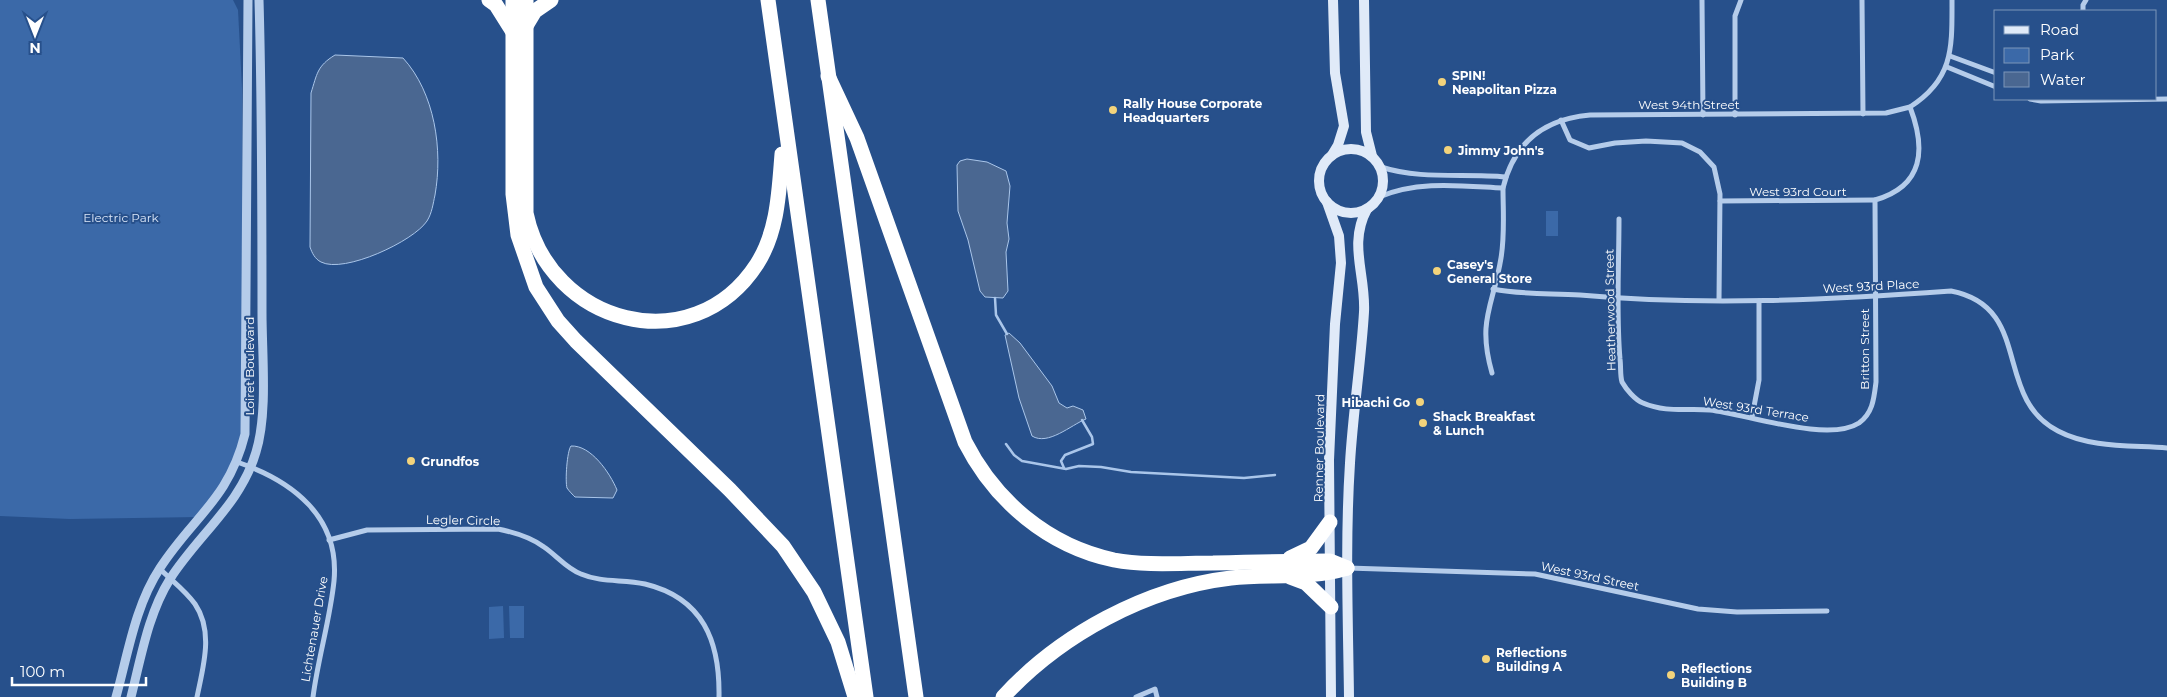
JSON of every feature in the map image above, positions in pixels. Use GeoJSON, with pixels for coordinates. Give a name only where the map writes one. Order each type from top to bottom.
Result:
{"type":"FeatureCollection","features":[{"type":"Feature","properties":{"kind":"highway"},"geometry":{"type":"LineString","coordinates":[[489,0],[506,18],[520,29]]}},
{"type":"Feature","properties":{"kind":"highway"},"geometry":{"type":"LineString","coordinates":[[514,0],[520,29],[525,190],[530,230],[537,247],[557,276],[581,299],[607,312],[648,321],[676,318],[702,310],[728,295],[739,285],[757,262],[777,210],[785,129]]}},
{"type":"Feature","properties":{"kind":"highway"},"geometry":{"type":"LineString","coordinates":[[526,0],[520,29],[515,217],[523,255],[536,287],[558,320],[576,341],[743,503],[788,553],[814,592],[838,642],[855,697]]}},
{"type":"Feature","properties":{"kind":"highway"},"geometry":{"type":"LineString","coordinates":[[520,29],[535,11],[551,0]]}},
{"type":"Feature","properties":{"kind":"highway"},"geometry":{"type":"LineString","coordinates":[[768,0],[866,697]]}},
{"type":"Feature","properties":{"kind":"highway"},"geometry":{"type":"LineString","coordinates":[[818,0],[916,697]]}},
{"type":"Feature","properties":{"kind":"highway"},"geometry":{"type":"LineString","coordinates":[[828,76],[857,138],[965,442],[975,462],[1007,502],[1023,517],[1056,539],[1075,548],[1116,560],[1280,568],[1347,568]]}},
{"type":"Feature","properties":{"kind":"highway"},"geometry":{"type":"LineString","coordinates":[[1003,697],[1048,656],[1075,637],[1132,607],[1195,586],[1280,568],[1311,548],[1330,522]]}},
{"type":"Feature","properties":{"kind":"highway"},"geometry":{"type":"LineString","coordinates":[[1280,568],[1306,582],[1330,607]]}},
{"type":"Feature","properties":{"kind":"main road"},"geometry":{"type":"LineString","coordinates":[[1333,0],[1335,73],[1344,126],[1338,145],[1322,166],[1319,181],[1327,202],[1333,207],[1347,212],[1367,209]]}},
{"type":"Feature","properties":{"kind":"main road"},"geometry":{"type":"LineString","coordinates":[[1349,697],[1347,568],[1350,461],[1364,308],[1357,237],[1360,222],[1367,209],[1379,197],[1384,180],[1381,167],[1372,156],[1366,132],[1364,0]]}},
{"type":"Feature","properties":{"kind":"main road"},"geometry":{"type":"LineString","coordinates":[[1332,155],[1339,151],[1354,148],[1372,156]]}},
{"type":"Feature","properties":{"kind":"main road","name":"Renner Boulevard"},"geometry":{"type":"LineString","coordinates":[[1327,202],[1339,236],[1341,263],[1335,324],[1329,460],[1331,697]]}},
{"type":"Feature","properties":{"kind":"street","name":"Loiret Boulevard"},"geometry":{"type":"LineString","coordinates":[[116,697],[142,603],[160,568],[218,496],[237,462],[246,421],[248,0]]}},
{"type":"Feature","properties":{"kind":"street","name":"Loiret Boulevard"},"geometry":{"type":"LineString","coordinates":[[131,697],[154,612],[170,579],[237,496],[251,467],[260,438],[262,414],[259,0]]}},
{"type":"Feature","properties":{"kind":"street"},"geometry":{"type":"LineString","coordinates":[[1702,0],[1703,115]]}},
{"type":"Feature","properties":{"kind":"street"},"geometry":{"type":"LineString","coordinates":[[1735,114],[1735,16],[1741,0]]}},
{"type":"Feature","properties":{"kind":"street"},"geometry":{"type":"LineString","coordinates":[[1862,0],[1864,114]]}},
{"type":"Feature","properties":{"kind":"street"},"geometry":{"type":"LineString","coordinates":[[1875,200],[1892,195],[1914,175],[1918,154],[1918,128],[1910,107],[1932,90],[1947,67],[1950,56],[1952,0]]}},
{"type":"Feature","properties":{"kind":"street"},"geometry":{"type":"LineString","coordinates":[[1950,56],[1994,73]]}},
{"type":"Feature","properties":{"kind":"street"},"geometry":{"type":"LineString","coordinates":[[1947,67],[1994,86]]}},
{"type":"Feature","properties":{"kind":"street"},"geometry":{"type":"LineString","coordinates":[[2036,100],[2062,100]]}},
{"type":"Feature","properties":{"kind":"street","name":"West 94th Street"},"geometry":{"type":"LineString","coordinates":[[1492,372],[1485,344],[1485,327],[1503,242],[1506,177],[1518,154],[1530,138],[1547,125],[1561,120],[1590,115],[1886,114],[1910,107]]}},
{"type":"Feature","properties":{"kind":"street"},"geometry":{"type":"LineString","coordinates":[[1561,120],[1570,140],[1589,148],[1646,141],[1682,143],[1700,152],[1714,167],[1720,201],[1719,300]]}},
{"type":"Feature","properties":{"kind":"street"},"geometry":{"type":"LineString","coordinates":[[246,157],[261,157]]}},
{"type":"Feature","properties":{"kind":"street"},"geometry":{"type":"LineString","coordinates":[[1381,167],[1407,174],[1473,174],[1506,177]]}},
{"type":"Feature","properties":{"kind":"street"},"geometry":{"type":"LineString","coordinates":[[1379,197],[1410,186],[1504,188]]}},
{"type":"Feature","properties":{"kind":"street","name":"West 93rd Court"},"geometry":{"type":"LineString","coordinates":[[1720,201],[1875,200]]}},
{"type":"Feature","properties":{"kind":"street","name":"Britton Street"},"geometry":{"type":"LineString","coordinates":[[1849,427],[1867,415],[1872,405],[1876,382],[1874,297],[1875,200]]}},
{"type":"Feature","properties":{"kind":"street","name":"Heatherwood Street"},"geometry":{"type":"LineString","coordinates":[[1619,219],[1622,381],[1633,396]]}},
{"type":"Feature","properties":{"kind":"street","name":"West 93rd Place"},"geometry":{"type":"LineString","coordinates":[[1494,289],[1513,294],[1579,295],[1619,300],[1759,301],[1874,297],[1951,291],[1967,294],[1981,301],[1992,311],[2000,323],[2022,394],[2028,406],[2045,423],[2078,439],[2167,448]]}},
{"type":"Feature","properties":{"kind":"street"},"geometry":{"type":"LineString","coordinates":[[1752,417],[1759,380],[1759,301]]}},
{"type":"Feature","properties":{"kind":"street","name":"West 93rd Terrace"},"geometry":{"type":"LineString","coordinates":[[1633,396],[1641,403],[1664,410],[1709,410],[1752,417],[1783,426],[1827,430],[1849,427]]}},
{"type":"Feature","properties":{"kind":"street","name":"Lichtenauer Drive"},"geometry":{"type":"LineString","coordinates":[[237,462],[251,467],[300,494],[314,509],[330,540],[334,580],[313,697]]}},
{"type":"Feature","properties":{"kind":"street","name":"Legler Circle"},"geometry":{"type":"LineString","coordinates":[[330,540],[367,530],[498,529],[512,532],[542,545],[580,574],[600,581],[643,584],[668,592],[686,602],[708,630],[716,664],[719,697]]}},
{"type":"Feature","properties":{"kind":"street"},"geometry":{"type":"LineString","coordinates":[[160,568],[196,605],[203,620],[206,646],[197,697]]}},
{"type":"Feature","properties":{"kind":"street","name":"West 93rd Street"},"geometry":{"type":"LineString","coordinates":[[1347,568],[1534,574],[1698,609],[1737,612],[1827,611]]}},
{"type":"Feature","properties":{"kind":"street"},"geometry":{"type":"LineString","coordinates":[[1136,697],[1155,689],[1158,697]]}},
{"type":"Feature","properties":{"kind":"green space","name":"Electric Park"},"geometry":{"type":"Polygon","coordinates":[[[0,0],[233,0],[238,10],[242,88],[244,415],[240,450],[227,481],[199,517],[70,519],[0,516],[0,0]]]}},
{"type":"Feature","properties":{"kind":"green space"},"geometry":{"type":"Polygon","coordinates":[[[1546,211],[1558,211],[1558,236],[1546,236],[1546,211]]]}},
{"type":"Feature","properties":{"kind":"green space"},"geometry":{"type":"Polygon","coordinates":[[[503,606],[504,638],[489,639],[489,607],[503,606]]]}},
{"type":"Feature","properties":{"kind":"green space"},"geometry":{"type":"Polygon","coordinates":[[[509,606],[524,606],[524,638],[510,638],[509,606]]]}},
{"type":"Feature","properties":{"kind":"water"},"geometry":{"type":"Polygon","coordinates":[[[335,55],[403,58],[423,88],[429,105],[437,141],[438,160],[432,208],[427,221],[420,229],[394,246],[361,260],[332,265],[319,261],[314,256],[310,247],[311,93],[321,67],[335,55]]]}},
{"type":"Feature","properties":{"kind":"water"},"geometry":{"type":"Polygon","coordinates":[[[967,159],[987,162],[1006,171],[1010,186],[1007,223],[1009,239],[1006,252],[1008,291],[1003,298],[985,297],[980,291],[968,240],[958,211],[957,165],[960,161],[967,159]]]}},
{"type":"Feature","properties":{"kind":"water"},"geometry":{"type":"Polygon","coordinates":[[[1009,333],[1020,343],[1052,386],[1059,403],[1067,408],[1073,406],[1083,410],[1086,419],[1052,437],[1038,438],[1032,436],[1019,398],[1005,335],[1009,333]]]}},
{"type":"Feature","properties":{"kind":"water"},"geometry":{"type":"Polygon","coordinates":[[[571,446],[586,450],[605,468],[617,490],[613,498],[575,497],[567,488],[566,473],[571,446]]]}},
{"type":"Feature","properties":{"kind":"waterway"},"geometry":{"type":"LineString","coordinates":[[995,298],[996,315],[1007,334]]}},
{"type":"Feature","properties":{"kind":"waterway"},"geometry":{"type":"LineString","coordinates":[[1064,468],[1061,461],[1065,455],[1093,444],[1092,437],[1082,420]]}},
{"type":"Feature","properties":{"kind":"waterway"},"geometry":{"type":"LineString","coordinates":[[1006,444],[1014,455],[1022,461],[1066,469],[1079,466],[1101,467],[1131,472],[1244,478],[1275,475]]}},
{"type":"Feature","properties":{"kind":"place","name":"SPIN! Neapolitan Pizza"},"geometry":{"type":"Point","coordinates":[1442,82]}},
{"type":"Feature","properties":{"kind":"place","name":"Rally House Corporate Headquarters"},"geometry":{"type":"Point","coordinates":[1113,110]}},
{"type":"Feature","properties":{"kind":"place","name":"Jimmy John's"},"geometry":{"type":"Point","coordinates":[1448,150]}},
{"type":"Feature","properties":{"kind":"place","name":"Casey's General Store"},"geometry":{"type":"Point","coordinates":[1437,271]}},
{"type":"Feature","properties":{"kind":"place","name":"Hibachi Go"},"geometry":{"type":"Point","coordinates":[1420,402]}},
{"type":"Feature","properties":{"kind":"place","name":"Shack Breakfast & Lunch"},"geometry":{"type":"Point","coordinates":[1423,423]}},
{"type":"Feature","properties":{"kind":"place","name":"Grundfos"},"geometry":{"type":"Point","coordinates":[411,461]}},
{"type":"Feature","properties":{"kind":"place","name":"Reflections Building A"},"geometry":{"type":"Point","coordinates":[1486,659]}},
{"type":"Feature","properties":{"kind":"place","name":"Reflections Building B"},"geometry":{"type":"Point","coordinates":[1671,675]}}]}
